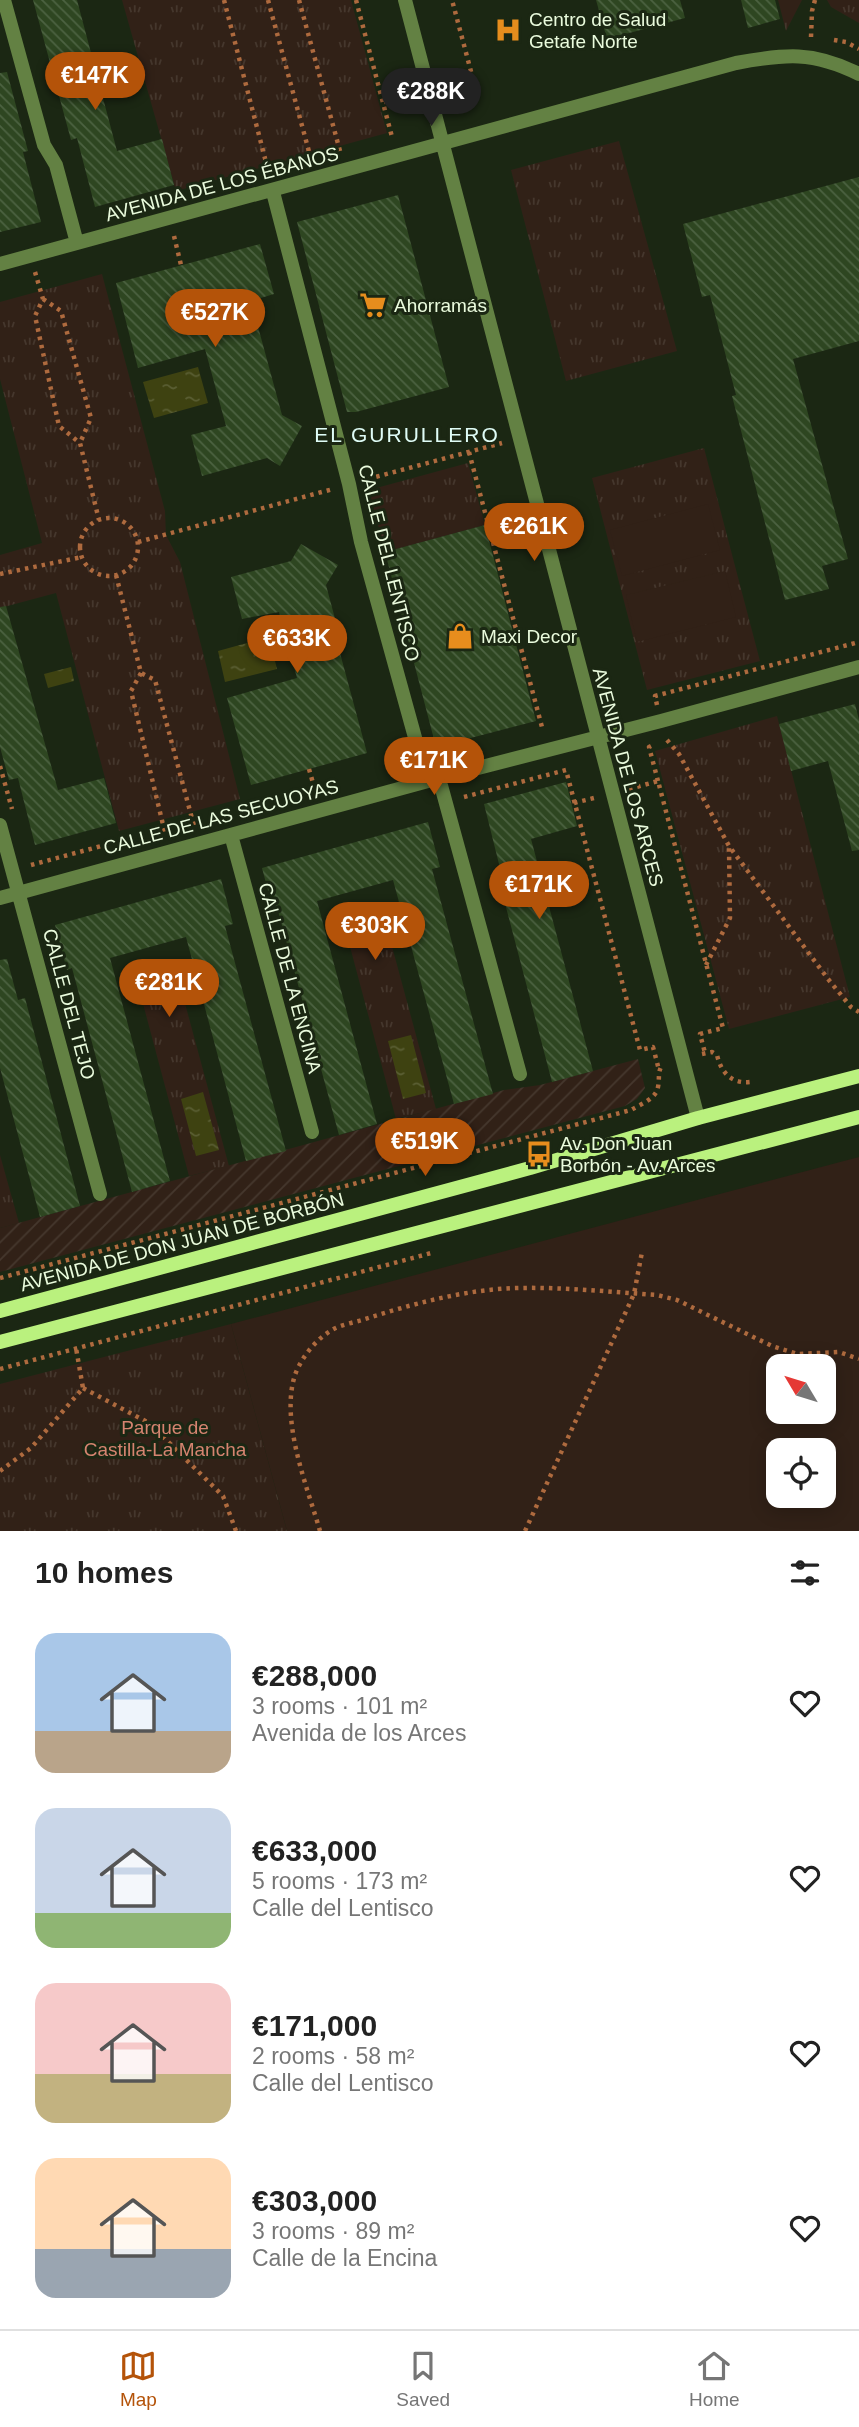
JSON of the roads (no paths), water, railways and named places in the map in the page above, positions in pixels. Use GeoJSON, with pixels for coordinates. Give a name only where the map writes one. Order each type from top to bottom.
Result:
{"type":"FeatureCollection","features":[{"type":"Feature","properties":{"kind":"street"},"geometry":{"type":"LineString","coordinates":[[4,0],[44,145],[56,165],[78,243]]}},
{"type":"Feature","properties":{"kind":"street","name":"AVENIDA DE LOS ARCES"},"geometry":{"type":"LineString","coordinates":[[405,0],[698,1118]]}},
{"type":"Feature","properties":{"kind":"street","name":"AVENIDA DE LOS ÉBANOS"},"geometry":{"type":"LineString","coordinates":[[0,264],[736,63],[780,55],[818,58],[859,74]]}},
{"type":"Feature","properties":{"kind":"street","name":"CALLE DEL LENTISCO"},"geometry":{"type":"LineString","coordinates":[[272,191],[349,484],[361,542],[433,779],[446,802],[520,1074]]}},
{"type":"Feature","properties":{"kind":"street","name":"CALLE DE LAS SECUOYAS"},"geometry":{"type":"LineString","coordinates":[[0,898],[433,779],[859,667]]}},
{"type":"Feature","properties":{"kind":"street","name":"CALLE DEL TEJO"},"geometry":{"type":"LineString","coordinates":[[0,825],[100,1194]]}},
{"type":"Feature","properties":{"kind":"street","name":"CALLE DE LA ENCINA"},"geometry":{"type":"LineString","coordinates":[[231,835],[312,1132]]}},
{"type":"Feature","properties":{"kind":"street","name":"AVENIDA DE DON JUAN DE BORBÓN"},"geometry":{"type":"LineString","coordinates":[[0,1311],[859,1076]]}},
{"type":"Feature","properties":{"kind":"street"},"geometry":{"type":"LineString","coordinates":[[0,1342],[859,1117]]}},
{"type":"Feature","properties":{"kind":"water"},"geometry":{"type":"Polygon","coordinates":[[[198,367],[208,403],[154,418],[143,382],[198,367]]]}},
{"type":"Feature","properties":{"kind":"water"},"geometry":{"type":"Polygon","coordinates":[[[269,637],[277,669],[225,682],[218,651],[269,637]]]}},
{"type":"Feature","properties":{"kind":"water"},"geometry":{"type":"Polygon","coordinates":[[[71,667],[74,681],[48,688],[44,674],[71,667]]]}},
{"type":"Feature","properties":{"kind":"water"},"geometry":{"type":"Polygon","coordinates":[[[411,1035],[426,1093],[403,1099],[388,1041],[411,1035]]]}},
{"type":"Feature","properties":{"kind":"water"},"geometry":{"type":"Polygon","coordinates":[[[203,1092],[219,1150],[196,1156],[181,1099],[203,1092]]]}},
{"type":"Feature","properties":{"kind":"place","name":"Centro de Salud Getafe Norte"},"geometry":{"type":"Point","coordinates":[508,30]}},
{"type":"Feature","properties":{"kind":"place","name":"Ahorramás"},"geometry":{"type":"Point","coordinates":[373,305]}},
{"type":"Feature","properties":{"kind":"place","name":"Maxi Decor"},"geometry":{"type":"Point","coordinates":[460,636]}},
{"type":"Feature","properties":{"kind":"place","name":"Av. Don Juan Borbón - Av. Arces"},"geometry":{"type":"Point","coordinates":[539,1154]}},
{"type":"Feature","properties":{"kind":"district","name":"EL GURULLERO"},"geometry":{"type":"Point","coordinates":[407,434]}},
{"type":"Feature","properties":{"kind":"park label","name":"Parque de Castilla-La Mancha"},"geometry":{"type":"Point","coordinates":[165,1438]}}]}
